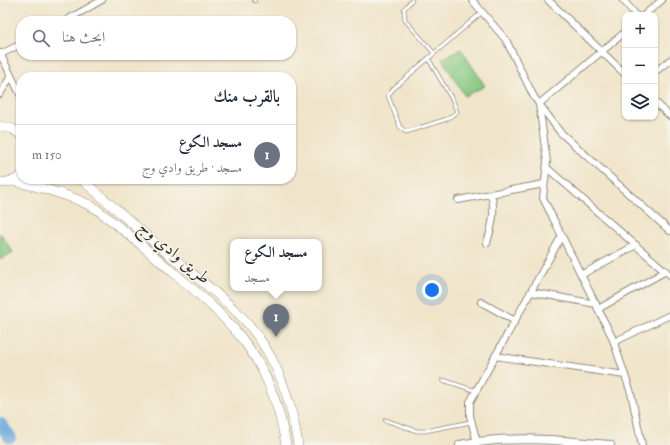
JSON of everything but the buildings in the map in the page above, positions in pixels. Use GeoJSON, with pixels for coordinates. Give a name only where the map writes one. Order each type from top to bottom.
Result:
{"type":"FeatureCollection","features":[{"type":"Feature","properties":{"kind":"main road"},"geometry":{"type":"LineString","coordinates":[[0,126],[16,131]]}},
{"type":"Feature","properties":{"kind":"main road"},"geometry":{"type":"LineString","coordinates":[[0,184],[13,182],[16,180]]}},
{"type":"Feature","properties":{"kind":"main road","name":"طريق وادي وج"},"geometry":{"type":"LineString","coordinates":[[21,184],[78,199],[95,208],[215,308],[240,334],[261,367],[278,407],[286,445]]}},
{"type":"Feature","properties":{"kind":"main road","name":"طريق وادي وج"},"geometry":{"type":"LineString","coordinates":[[87,184],[224,299],[250,326],[272,360],[281,380],[294,420],[298,445]]}},
{"type":"Feature","properties":{"kind":"street"},"geometry":{"type":"LineString","coordinates":[[74,16],[102,0]]}},
{"type":"Feature","properties":{"kind":"street"},"geometry":{"type":"LineString","coordinates":[[472,0],[506,40],[539,104],[560,132],[670,230]]}},
{"type":"Feature","properties":{"kind":"street"},"geometry":{"type":"LineString","coordinates":[[548,0],[622,71]]}},
{"type":"Feature","properties":{"kind":"street"},"geometry":{"type":"LineString","coordinates":[[623,0],[633,12]]}},
{"type":"Feature","properties":{"kind":"street"},"geometry":{"type":"LineString","coordinates":[[648,12],[662,0]]}},
{"type":"Feature","properties":{"kind":"street"},"geometry":{"type":"LineString","coordinates":[[539,104],[622,35]]}},
{"type":"Feature","properties":{"kind":"street"},"geometry":{"type":"LineString","coordinates":[[16,47],[0,55],[16,86]]}},
{"type":"Feature","properties":{"kind":"street"},"geometry":{"type":"LineString","coordinates":[[658,70],[670,60]]}},
{"type":"Feature","properties":{"kind":"street"},"geometry":{"type":"LineString","coordinates":[[0,94],[11,76]]}},
{"type":"Feature","properties":{"kind":"street"},"geometry":{"type":"LineString","coordinates":[[539,104],[547,168],[544,184],[544,198],[614,342],[631,393],[642,445]]}},
{"type":"Feature","properties":{"kind":"street"},"geometry":{"type":"LineString","coordinates":[[658,105],[670,116]]}},
{"type":"Feature","properties":{"kind":"street"},"geometry":{"type":"LineString","coordinates":[[531,292],[597,307],[668,273],[547,168]]}},
{"type":"Feature","properties":{"kind":"street"},"geometry":{"type":"LineString","coordinates":[[458,200],[544,184]]}},
{"type":"Feature","properties":{"kind":"street"},"geometry":{"type":"LineString","coordinates":[[487,243],[493,224],[494,210],[491,194]]}},
{"type":"Feature","properties":{"kind":"street"},"geometry":{"type":"LineString","coordinates":[[477,442],[471,422],[470,402],[562,237]]}},
{"type":"Feature","properties":{"kind":"street"},"geometry":{"type":"LineString","coordinates":[[581,275],[636,246]]}},
{"type":"Feature","properties":{"kind":"street"},"geometry":{"type":"LineString","coordinates":[[481,302],[515,321]]}},
{"type":"Feature","properties":{"kind":"street"},"geometry":{"type":"LineString","coordinates":[[614,342],[670,315]]}},
{"type":"Feature","properties":{"kind":"street"},"geometry":{"type":"LineString","coordinates":[[495,356],[625,375]]}},
{"type":"Feature","properties":{"kind":"street"},"geometry":{"type":"LineString","coordinates":[[460,445],[491,440],[542,438],[610,445]]}},
{"type":"Feature","properties":{"kind":"lane"},"geometry":{"type":"LineString","coordinates":[[412,0],[404,9],[406,20],[434,53]]}},
{"type":"Feature","properties":{"kind":"lane"},"geometry":{"type":"LineString","coordinates":[[428,58],[457,112],[447,119],[406,132],[400,127],[388,96],[393,89],[428,58],[482,12]]}},
{"type":"Feature","properties":{"kind":"lane"},"geometry":{"type":"LineString","coordinates":[[443,380],[476,391]]}},
{"type":"Feature","properties":{"kind":"lane"},"geometry":{"type":"LineString","coordinates":[[385,420],[417,431],[425,431],[471,422]]}},
{"type":"Feature","properties":{"kind":"green space"},"geometry":{"type":"Polygon","coordinates":[[[461,49],[485,86],[465,96],[442,59],[461,49]]]}},
{"type":"Feature","properties":{"kind":"green space"},"geometry":{"type":"Polygon","coordinates":[[[0,233],[13,252],[0,260],[0,233]]]}},
{"type":"Feature","properties":{"kind":"waterway"},"geometry":{"type":"LineString","coordinates":[[0,424],[10,437]]}},
{"type":"Feature","properties":{"kind":"place","name":"مسجد الكوع"},"geometry":{"type":"Point","coordinates":[276,337]}}]}
